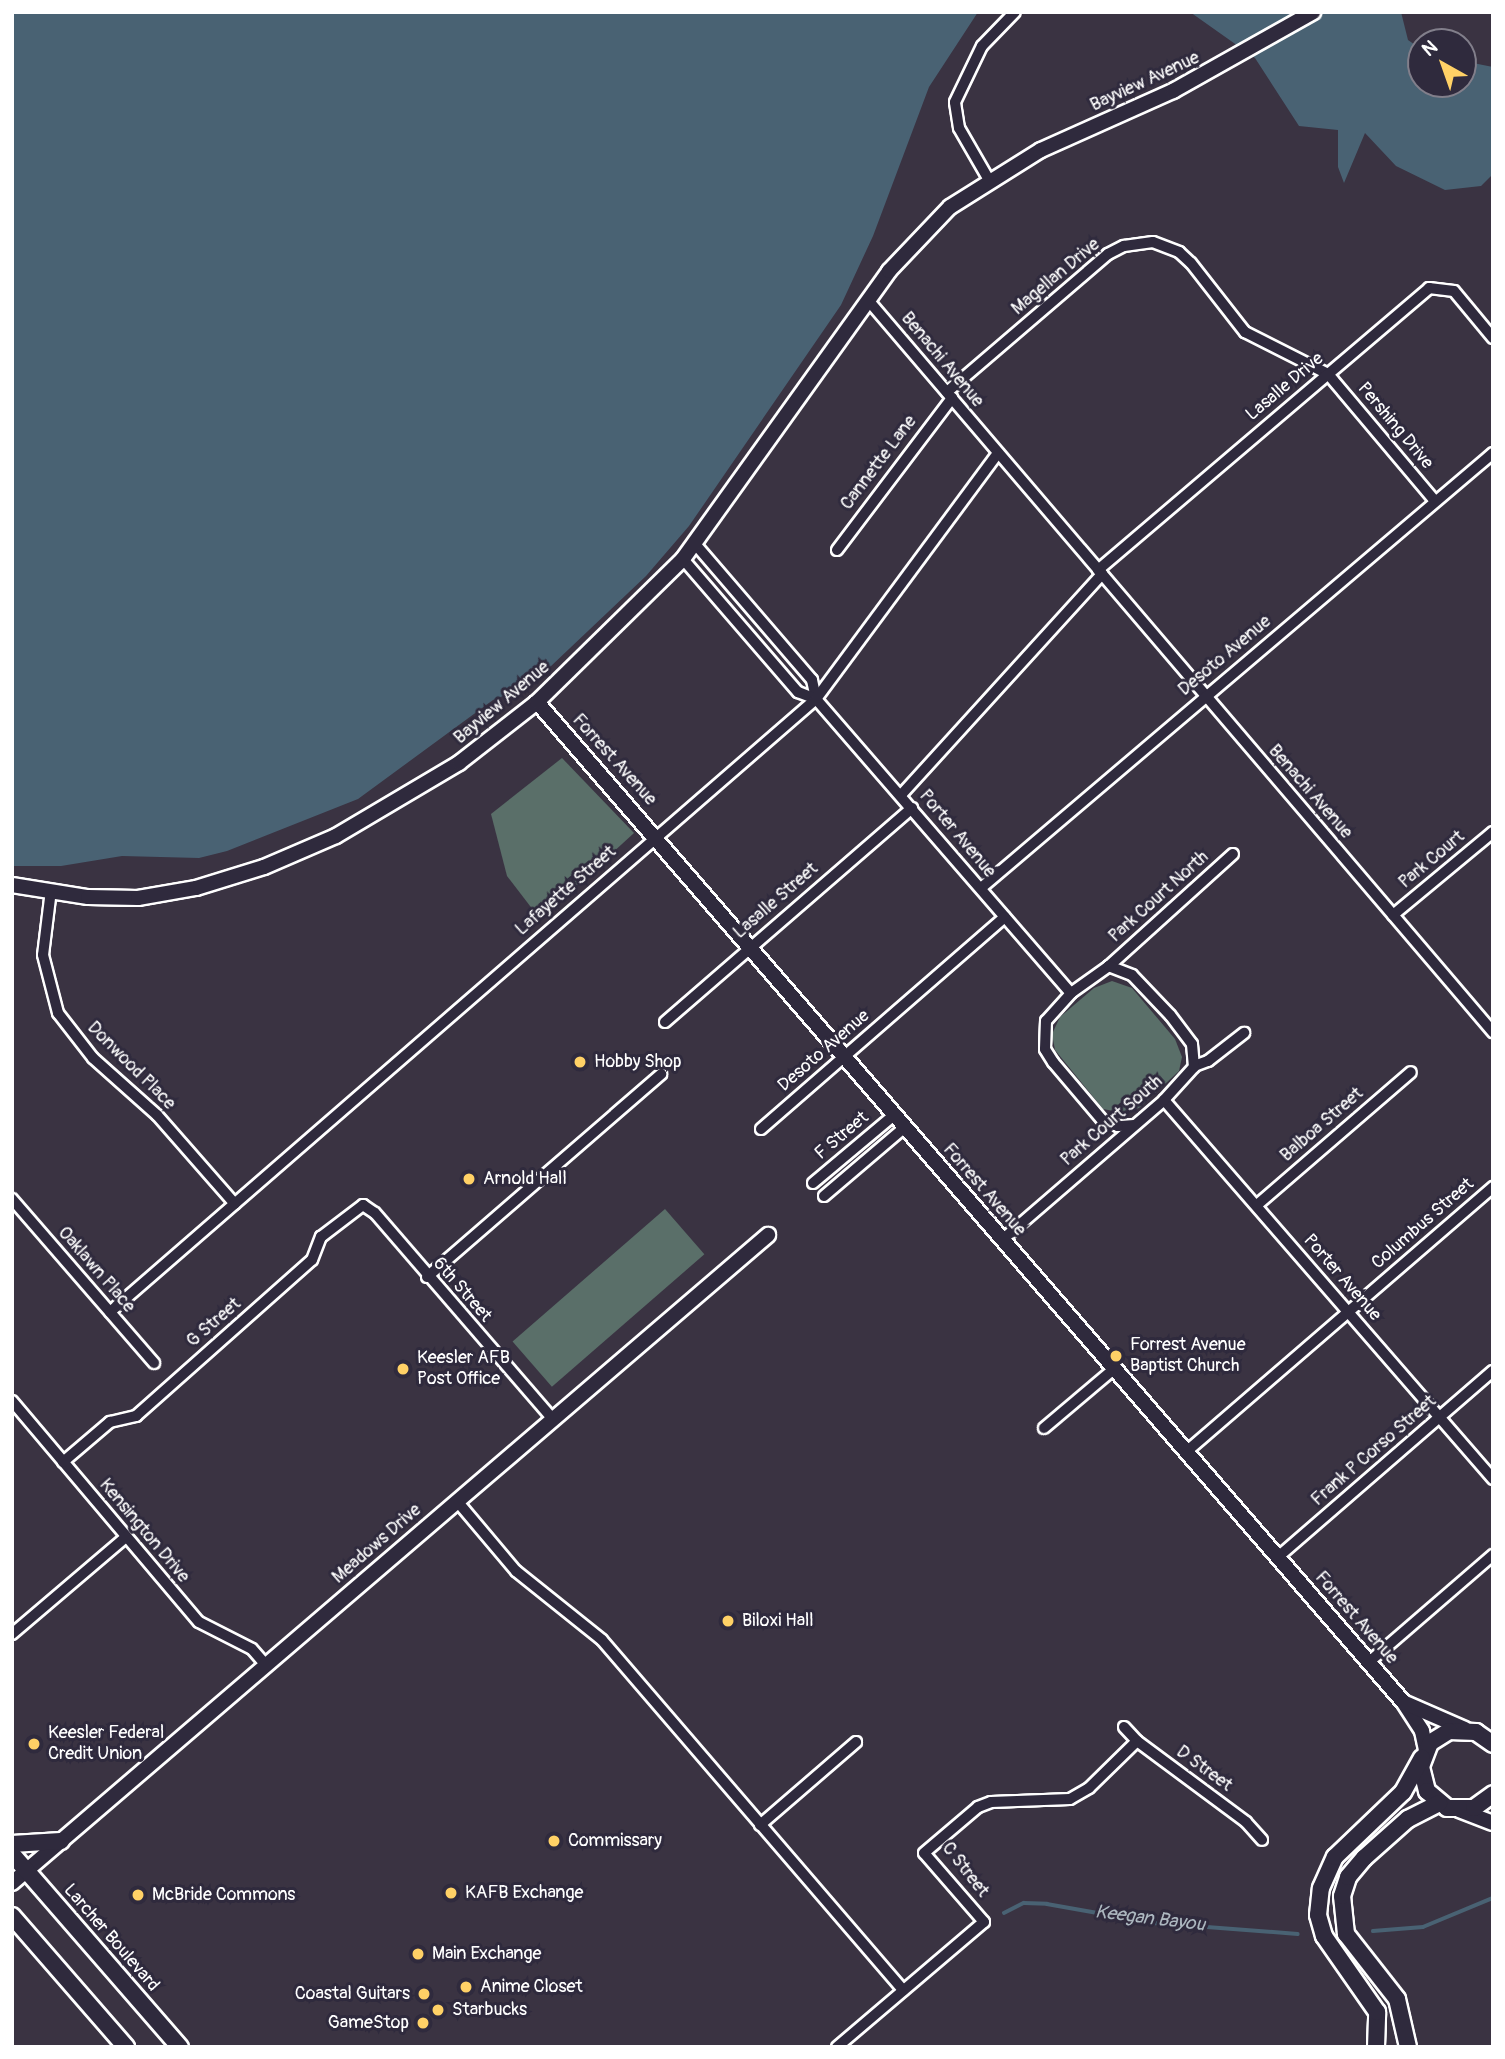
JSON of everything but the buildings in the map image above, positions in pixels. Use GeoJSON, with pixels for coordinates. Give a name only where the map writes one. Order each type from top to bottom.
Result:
{"type":"FeatureCollection","features":[{"type":"Feature","properties":{"kind":"main road"},"geometry":{"type":"LineString","coordinates":[[1376,2047],[1377,2012],[1329,1947],[1318,1915],[1327,1871],[1363,1830],[1403,1793],[1424,1754],[1442,1734],[1478,1731],[1493,1744]]}},
{"type":"Feature","properties":{"kind":"main road"},"geometry":{"type":"LineString","coordinates":[[1424,1754],[1423,1783],[1438,1803],[1457,1810],[1474,1808],[1493,1794]]}},
{"type":"Feature","properties":{"kind":"main road"},"geometry":{"type":"LineString","coordinates":[[1408,2047],[1397,1999],[1354,1946],[1342,1923],[1344,1886],[1372,1850],[1419,1811],[1438,1803]]}},
{"type":"Feature","properties":{"kind":"main road"},"geometry":{"type":"LineString","coordinates":[[12,1844],[61,1841]]}},
{"type":"Feature","properties":{"kind":"main road","name":"Larcher Boulevard"},"geometry":{"type":"LineString","coordinates":[[12,1854],[172,2044]]}},
{"type":"Feature","properties":{"kind":"main road"},"geometry":{"type":"LineString","coordinates":[[12,1916],[126,2047]]}},
{"type":"Feature","properties":{"kind":"street"},"geometry":{"type":"LineString","coordinates":[[989,180],[959,128],[955,102],[982,46],[1015,12]]}},
{"type":"Feature","properties":{"kind":"street","name":"Bayview Avenue"},"geometry":{"type":"LineString","coordinates":[[12,885],[138,898],[196,888],[264,867],[336,836],[405,799],[478,750],[537,702],[696,545],[868,300],[931,224],[989,180],[1041,149],[1173,92],[1313,12]]}},
{"type":"Feature","properties":{"kind":"street","name":"Magellan Drive"},"geometry":{"type":"LineString","coordinates":[[949,395],[1108,254],[1138,243],[1153,243],[1179,252],[1245,332],[1328,374]]}},
{"type":"Feature","properties":{"kind":"street","name":"Lasalle Drive"},"geometry":{"type":"LineString","coordinates":[[1100,572],[1420,294],[1437,286],[1454,291],[1493,338]]}},
{"type":"Feature","properties":{"kind":"street","name":"Benachi Avenue"},"geometry":{"type":"LineString","coordinates":[[868,300],[1493,1032]]}},
{"type":"Feature","properties":{"kind":"street","name":"Pershing Drive"},"geometry":{"type":"LineString","coordinates":[[1328,374],[1435,501]]}},
{"type":"Feature","properties":{"kind":"street","name":"Cannette Lane"},"geometry":{"type":"LineString","coordinates":[[836,550],[949,395]]}},
{"type":"Feature","properties":{"kind":"street","name":"Lafayette Street"},"geometry":{"type":"LineString","coordinates":[[110,1312],[816,699],[998,453]]}},
{"type":"Feature","properties":{"kind":"street","name":"Desoto Avenue"},"geometry":{"type":"LineString","coordinates":[[981,888],[1493,453]]}},
{"type":"Feature","properties":{"kind":"street","name":"Porter Avenue"},"geometry":{"type":"LineString","coordinates":[[696,545],[811,680],[816,699],[1071,993]]}},
{"type":"Feature","properties":{"kind":"street","name":"Porter Avenue"},"geometry":{"type":"LineString","coordinates":[[683,559],[798,692],[816,699]]}},
{"type":"Feature","properties":{"kind":"street"},"geometry":{"type":"LineString","coordinates":[[901,795],[1100,572]]}},
{"type":"Feature","properties":{"kind":"street","name":"Forrest Avenue"},"geometry":{"type":"LineString","coordinates":[[537,702],[656,836],[843,1057],[1404,1703],[1422,1731],[1424,1754]]}},
{"type":"Feature","properties":{"kind":"street","name":"Lasalle Street"},"geometry":{"type":"LineString","coordinates":[[664,1022],[912,808]]}},
{"type":"Feature","properties":{"kind":"street","name":"Park Court"},"geometry":{"type":"LineString","coordinates":[[1393,915],[1493,832]]}},
{"type":"Feature","properties":{"kind":"street","name":"Park Court North"},"geometry":{"type":"LineString","coordinates":[[1135,1125],[1118,1126],[1103,1121],[1045,1049],[1046,1021],[1071,993],[1109,966],[1233,855]]}},
{"type":"Feature","properties":{"kind":"street","name":"Donwood Place"},"geometry":{"type":"LineString","coordinates":[[51,890],[43,955],[58,1013],[93,1058],[157,1115],[235,1204]]}},
{"type":"Feature","properties":{"kind":"street","name":"Desoto Avenue"},"geometry":{"type":"LineString","coordinates":[[761,1129],[1006,917]]}},
{"type":"Feature","properties":{"kind":"street","name":"Park Court North"},"geometry":{"type":"LineString","coordinates":[[1109,966],[1132,975],[1170,1015],[1192,1044],[1194,1066]]}},
{"type":"Feature","properties":{"kind":"street","name":"Park Court South"},"geometry":{"type":"LineString","coordinates":[[1002,1240],[1164,1100],[1194,1066],[1208,1061],[1244,1033]]}},
{"type":"Feature","properties":{"kind":"street","name":"Balboa Street"},"geometry":{"type":"LineString","coordinates":[[1257,1205],[1411,1072]]}},
{"type":"Feature","properties":{"kind":"street"},"geometry":{"type":"LineString","coordinates":[[427,1278],[661,1074]]}},
{"type":"Feature","properties":{"kind":"street","name":"Porter Avenue"},"geometry":{"type":"LineString","coordinates":[[1164,1100],[1493,1479]]}},
{"type":"Feature","properties":{"kind":"street","name":"F Street"},"geometry":{"type":"LineString","coordinates":[[813,1183],[894,1115]]}},
{"type":"Feature","properties":{"kind":"street","name":"F Street"},"geometry":{"type":"LineString","coordinates":[[824,1196],[905,1127]]}},
{"type":"Feature","properties":{"kind":"street","name":"Columbus Street"},"geometry":{"type":"LineString","coordinates":[[1186,1452],[1493,1187]]}},
{"type":"Feature","properties":{"kind":"street","name":"Oaklawn Place"},"geometry":{"type":"LineString","coordinates":[[12,1199],[154,1363]]}},
{"type":"Feature","properties":{"kind":"street","name":"G Street"},"geometry":{"type":"LineString","coordinates":[[63,1462],[110,1422],[136,1416],[312,1261],[321,1237],[353,1209],[363,1205],[375,1213]]}},
{"type":"Feature","properties":{"kind":"street","name":"6th Street"},"geometry":{"type":"LineString","coordinates":[[375,1213],[427,1278],[553,1419]]}},
{"type":"Feature","properties":{"kind":"street","name":"Meadows Drive"},"geometry":{"type":"LineString","coordinates":[[12,1883],[768,1235]]}},
{"type":"Feature","properties":{"kind":"street"},"geometry":{"type":"LineString","coordinates":[[1044,1428],[1115,1368]]}},
{"type":"Feature","properties":{"kind":"street","name":"Frank P Corso Street"},"geometry":{"type":"LineString","coordinates":[[1278,1557],[1493,1371]]}},
{"type":"Feature","properties":{"kind":"street","name":"Kensington Drive"},"geometry":{"type":"LineString","coordinates":[[12,1401],[199,1622],[252,1649],[266,1665]]}},
{"type":"Feature","properties":{"kind":"street"},"geometry":{"type":"LineString","coordinates":[[457,1501],[516,1571],[602,1640],[904,1990]]}},
{"type":"Feature","properties":{"kind":"street"},"geometry":{"type":"LineString","coordinates":[[12,1634],[126,1537]]}},
{"type":"Feature","properties":{"kind":"street"},"geometry":{"type":"LineString","coordinates":[[1369,1662],[1493,1555]]}},
{"type":"Feature","properties":{"kind":"street","name":"Forrest Avenue"},"geometry":{"type":"LineString","coordinates":[[1404,1703],[1478,1731]]}},
{"type":"Feature","properties":{"kind":"street","name":"D Street"},"geometry":{"type":"LineString","coordinates":[[1124,1727],[1137,1741],[1247,1822],[1262,1840]]}},
{"type":"Feature","properties":{"kind":"street","name":"C Street"},"geometry":{"type":"LineString","coordinates":[[837,2047],[984,1922],[924,1853],[978,1807],[991,1802],[1070,1799],[1088,1788],[1137,1741]]}},
{"type":"Feature","properties":{"kind":"street"},"geometry":{"type":"LineString","coordinates":[[760,1825],[856,1742]]}},
{"type":"Feature","properties":{"kind":"street"},"geometry":{"type":"LineString","coordinates":[[1457,1810],[1493,1824]]}},
{"type":"Feature","properties":{"kind":"green space"},"geometry":{"type":"Polygon","coordinates":[[[562,758],[634,833],[540,919],[507,876],[491,814],[562,758]]]}},
{"type":"Feature","properties":{"kind":"green space"},"geometry":{"type":"Polygon","coordinates":[[[1112,981],[1132,988],[1175,1039],[1182,1057],[1179,1071],[1139,1108],[1124,1113],[1103,1109],[1055,1050],[1052,1034],[1060,1017],[1094,988],[1112,981]]]}},
{"type":"Feature","properties":{"kind":"green space"},"geometry":{"type":"Polygon","coordinates":[[[665,1209],[704,1254],[552,1387],[513,1342],[665,1209]]]}},
{"type":"Feature","properties":{"kind":"water"},"geometry":{"type":"Polygon","coordinates":[[[12,12],[978,12],[929,87],[873,236],[841,305],[689,526],[646,576],[531,685],[493,700],[358,799],[227,851],[199,858],[122,856],[61,866],[12,866],[12,12]]]}},
{"type":"Feature","properties":{"kind":"water"},"geometry":{"type":"Polygon","coordinates":[[[1190,12],[1401,12],[1407,36],[1407,98],[1477,98],[1477,64],[1493,67],[1493,174],[1481,186],[1445,190],[1396,166],[1365,133],[1344,183],[1338,167],[1338,130],[1299,126],[1255,58],[1190,12]]]}},
{"type":"Feature","properties":{"kind":"waterway","name":"Keegan Bayou"},"geometry":{"type":"LineString","coordinates":[[1373,1931],[1423,1927],[1493,1898]]}},
{"type":"Feature","properties":{"kind":"waterway","name":"Keegan Bayou"},"geometry":{"type":"LineString","coordinates":[[1004,1913],[1024,1903],[1047,1904],[1155,1923],[1298,1934]]}},
{"type":"Feature","properties":{"kind":"place","name":"Hobby Shop"},"geometry":{"type":"Point","coordinates":[580,1062]}},
{"type":"Feature","properties":{"kind":"place","name":"Arnold Hall"},"geometry":{"type":"Point","coordinates":[469,1179]}},
{"type":"Feature","properties":{"kind":"place","name":"Forrest Avenue Baptist Church"},"geometry":{"type":"Point","coordinates":[1116,1356]}},
{"type":"Feature","properties":{"kind":"place","name":"Keesler AFB Post Office"},"geometry":{"type":"Point","coordinates":[403,1369]}},
{"type":"Feature","properties":{"kind":"place","name":"Biloxi Hall"},"geometry":{"type":"Point","coordinates":[728,1621]}},
{"type":"Feature","properties":{"kind":"place","name":"Keesler Federal Credit Union"},"geometry":{"type":"Point","coordinates":[34,1744]}},
{"type":"Feature","properties":{"kind":"place","name":"Commissary"},"geometry":{"type":"Point","coordinates":[554,1841]}},
{"type":"Feature","properties":{"kind":"place","name":"KAFB Exchange"},"geometry":{"type":"Point","coordinates":[451,1893]}},
{"type":"Feature","properties":{"kind":"place","name":"McBride Commons"},"geometry":{"type":"Point","coordinates":[138,1895]}},
{"type":"Feature","properties":{"kind":"place","name":"Main Exchange"},"geometry":{"type":"Point","coordinates":[418,1954]}},
{"type":"Feature","properties":{"kind":"place","name":"Anime Closet"},"geometry":{"type":"Point","coordinates":[466,1987]}},
{"type":"Feature","properties":{"kind":"place","name":"Coastal Guitars"},"geometry":{"type":"Point","coordinates":[424,1994]}},
{"type":"Feature","properties":{"kind":"place","name":"Starbucks"},"geometry":{"type":"Point","coordinates":[438,2010]}},
{"type":"Feature","properties":{"kind":"place","name":"GameStop"},"geometry":{"type":"Point","coordinates":[423,2023]}}]}
